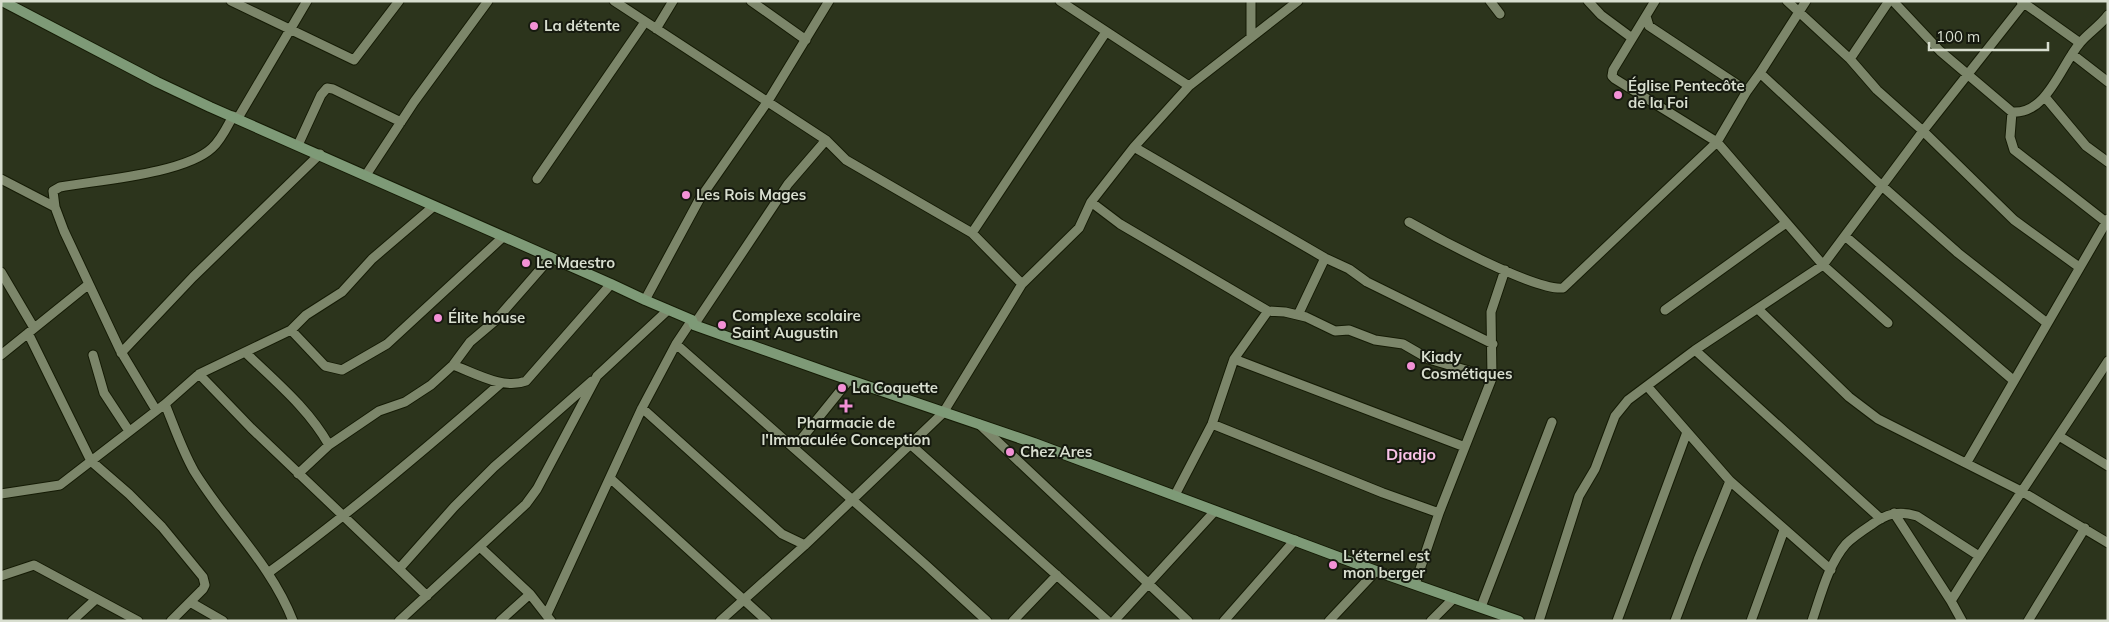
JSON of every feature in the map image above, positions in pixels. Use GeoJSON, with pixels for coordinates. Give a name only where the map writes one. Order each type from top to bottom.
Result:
{"type":"FeatureCollection","features":[{"type":"Feature","properties":{"kind":"main road"},"geometry":{"type":"LineString","coordinates":[[9,3],[157,82],[693,322],[849,380],[1175,495],[1376,571],[1518,621]]}},
{"type":"Feature","properties":{"kind":"street"},"geometry":{"type":"LineString","coordinates":[[231,1],[354,60],[399,1]]}},
{"type":"Feature","properties":{"kind":"street"},"geometry":{"type":"LineString","coordinates":[[156,410],[122,353],[89,284],[55,207],[53,191],[60,187],[150,172],[186,163],[202,156],[217,144],[291,30],[307,1]]}},
{"type":"Feature","properties":{"kind":"street"},"geometry":{"type":"LineString","coordinates":[[366,175],[401,122],[488,1]]}},
{"type":"Feature","properties":{"kind":"street"},"geometry":{"type":"LineString","coordinates":[[614,1],[826,140],[846,160],[972,234],[1022,284]]}},
{"type":"Feature","properties":{"kind":"street"},"geometry":{"type":"LineString","coordinates":[[656,29],[673,1]]}},
{"type":"Feature","properties":{"kind":"street"},"geometry":{"type":"LineString","coordinates":[[751,1],[806,40]]}},
{"type":"Feature","properties":{"kind":"street"},"geometry":{"type":"LineString","coordinates":[[645,300],[699,200],[768,101],[829,1]]}},
{"type":"Feature","properties":{"kind":"street"},"geometry":{"type":"LineString","coordinates":[[1060,1],[1189,86]]}},
{"type":"Feature","properties":{"kind":"street"},"geometry":{"type":"LineString","coordinates":[[1251,1],[1251,37]]}},
{"type":"Feature","properties":{"kind":"street"},"geometry":{"type":"LineString","coordinates":[[720,621],[805,544],[943,413],[1022,284],[1079,228],[1091,202],[1134,147],[1189,86],[1298,1]]}},
{"type":"Feature","properties":{"kind":"street"},"geometry":{"type":"LineString","coordinates":[[1490,1],[1500,14]]}},
{"type":"Feature","properties":{"kind":"street"},"geometry":{"type":"LineString","coordinates":[[1588,1],[1601,15],[1632,38]]}},
{"type":"Feature","properties":{"kind":"street"},"geometry":{"type":"LineString","coordinates":[[1655,1],[1613,70],[1612,76],[1717,142],[1823,265],[1888,324]]}},
{"type":"Feature","properties":{"kind":"street"},"geometry":{"type":"LineString","coordinates":[[1787,1],[1850,59],[1878,90],[2014,220],[2080,267]]}},
{"type":"Feature","properties":{"kind":"street"},"geometry":{"type":"LineString","coordinates":[[1409,222],[1505,270],[1547,286],[1557,288],[1568,285],[1717,142],[1747,91],[1760,74],[1806,1]]}},
{"type":"Feature","properties":{"kind":"street"},"geometry":{"type":"LineString","coordinates":[[1850,59],[1888,1]]}},
{"type":"Feature","properties":{"kind":"street"},"geometry":{"type":"LineString","coordinates":[[1893,1],[1940,51],[2012,112],[2018,113],[2040,103],[2080,43],[2108,15]]}},
{"type":"Feature","properties":{"kind":"street"},"geometry":{"type":"LineString","coordinates":[[1538,621],[1579,496],[1595,469],[1615,416],[1628,400],[1695,350],[1823,265],[1923,131],[1968,76],[2023,2],[2080,43]]}},
{"type":"Feature","properties":{"kind":"street"},"geometry":{"type":"LineString","coordinates":[[1646,16],[1648,26],[1747,91]]}},
{"type":"Feature","properties":{"kind":"street"},"geometry":{"type":"LineString","coordinates":[[537,179],[645,22]]}},
{"type":"Feature","properties":{"kind":"street"},"geometry":{"type":"LineString","coordinates":[[972,234],[1106,32]]}},
{"type":"Feature","properties":{"kind":"street"},"geometry":{"type":"LineString","coordinates":[[2072,54],[2108,82]]}},
{"type":"Feature","properties":{"kind":"street"},"geometry":{"type":"LineString","coordinates":[[1760,74],[1958,253],[2047,323]]}},
{"type":"Feature","properties":{"kind":"street"},"geometry":{"type":"LineString","coordinates":[[298,145],[321,95],[327,88],[333,89],[401,122]]}},
{"type":"Feature","properties":{"kind":"street"},"geometry":{"type":"LineString","coordinates":[[2045,97],[2086,146],[2108,162]]}},
{"type":"Feature","properties":{"kind":"street"},"geometry":{"type":"LineString","coordinates":[[1967,462],[2107,220],[2014,150],[2010,137],[2012,112]]}},
{"type":"Feature","properties":{"kind":"street"},"geometry":{"type":"LineString","coordinates":[[480,546],[530,594],[549,617],[642,408],[676,344],[788,184],[826,140]]}},
{"type":"Feature","properties":{"kind":"street"},"geometry":{"type":"LineString","coordinates":[[1134,147],[1326,258],[1349,269],[1367,282],[1492,344]]}},
{"type":"Feature","properties":{"kind":"street"},"geometry":{"type":"LineString","coordinates":[[122,353],[193,276],[320,154]]}},
{"type":"Feature","properties":{"kind":"street"},"geometry":{"type":"LineString","coordinates":[[1,179],[55,207]]}},
{"type":"Feature","properties":{"kind":"street"},"geometry":{"type":"LineString","coordinates":[[1091,202],[1120,224],[1268,311],[1285,312],[1306,317],[1335,331],[1349,330],[1375,340],[1403,344],[1429,359],[1492,378]]}},
{"type":"Feature","properties":{"kind":"street"},"geometry":{"type":"LineString","coordinates":[[1,494],[60,485],[165,404],[199,374],[291,330],[306,315],[342,292],[372,259],[434,206]]}},
{"type":"Feature","properties":{"kind":"street"},"geometry":{"type":"LineString","coordinates":[[1665,310],[1786,223]]}},
{"type":"Feature","properties":{"kind":"street"},"geometry":{"type":"LineString","coordinates":[[1845,236],[2013,380]]}},
{"type":"Feature","properties":{"kind":"street"},"geometry":{"type":"LineString","coordinates":[[291,330],[325,366],[342,370],[386,344],[503,237]]}},
{"type":"Feature","properties":{"kind":"street"},"geometry":{"type":"LineString","coordinates":[[298,474],[329,445],[379,411],[406,402],[431,385],[453,365],[470,342],[496,320],[551,257]]}},
{"type":"Feature","properties":{"kind":"street"},"geometry":{"type":"LineString","coordinates":[[1298,315],[1326,258]]}},
{"type":"Feature","properties":{"kind":"street"},"geometry":{"type":"LineString","coordinates":[[1415,584],[1439,513],[1492,378],[1491,312],[1505,270]]}},
{"type":"Feature","properties":{"kind":"street"},"geometry":{"type":"LineString","coordinates":[[1,272],[31,330],[91,461],[129,494],[162,527],[203,577],[205,584],[203,589],[171,621]]}},
{"type":"Feature","properties":{"kind":"street"},"geometry":{"type":"LineString","coordinates":[[1,355],[89,284]]}},
{"type":"Feature","properties":{"kind":"street"},"geometry":{"type":"LineString","coordinates":[[453,365],[501,383],[516,385],[526,381],[611,284]]}},
{"type":"Feature","properties":{"kind":"street"},"geometry":{"type":"LineString","coordinates":[[1758,309],[1850,397],[1878,418],[2021,491],[2085,528],[2108,544]]}},
{"type":"Feature","properties":{"kind":"street"},"geometry":{"type":"LineString","coordinates":[[399,569],[494,467],[668,310]]}},
{"type":"Feature","properties":{"kind":"street"},"geometry":{"type":"LineString","coordinates":[[1175,495],[1212,424],[1234,359],[1268,311]]}},
{"type":"Feature","properties":{"kind":"street"},"geometry":{"type":"LineString","coordinates":[[676,344],[987,621]]}},
{"type":"Feature","properties":{"kind":"street"},"geometry":{"type":"LineString","coordinates":[[1695,350],[1880,519]]}},
{"type":"Feature","properties":{"kind":"street"},"geometry":{"type":"LineString","coordinates":[[246,353],[304,408],[318,425],[329,445]]}},
{"type":"Feature","properties":{"kind":"street"},"geometry":{"type":"LineString","coordinates":[[93,355],[104,393],[130,431]]}},
{"type":"Feature","properties":{"kind":"street"},"geometry":{"type":"LineString","coordinates":[[1234,359],[1465,447]]}},
{"type":"Feature","properties":{"kind":"street"},"geometry":{"type":"LineString","coordinates":[[1951,601],[2108,360]]}},
{"type":"Feature","properties":{"kind":"street"},"geometry":{"type":"LineString","coordinates":[[199,374],[250,428],[427,596]]}},
{"type":"Feature","properties":{"kind":"street"},"geometry":{"type":"LineString","coordinates":[[399,621],[526,504],[537,489],[597,376]]}},
{"type":"Feature","properties":{"kind":"street"},"geometry":{"type":"LineString","coordinates":[[794,448],[849,380]]}},
{"type":"Feature","properties":{"kind":"street"},"geometry":{"type":"LineString","coordinates":[[268,573],[430,446],[501,383]]}},
{"type":"Feature","properties":{"kind":"street"},"geometry":{"type":"LineString","coordinates":[[1647,386],[1730,482],[1831,570]]}},
{"type":"Feature","properties":{"kind":"street"},"geometry":{"type":"LineString","coordinates":[[165,404],[193,469],[268,573],[284,598],[293,621]]}},
{"type":"Feature","properties":{"kind":"street"},"geometry":{"type":"LineString","coordinates":[[642,408],[782,534],[805,544]]}},
{"type":"Feature","properties":{"kind":"street"},"geometry":{"type":"LineString","coordinates":[[1481,607],[1552,422]]}},
{"type":"Feature","properties":{"kind":"street"},"geometry":{"type":"LineString","coordinates":[[978,424],[1188,621]]}},
{"type":"Feature","properties":{"kind":"street"},"geometry":{"type":"LineString","coordinates":[[1212,424],[1383,493],[1439,513]]}},
{"type":"Feature","properties":{"kind":"street"},"geometry":{"type":"LineString","coordinates":[[1617,621],[1687,432]]}},
{"type":"Feature","properties":{"kind":"street"},"geometry":{"type":"LineString","coordinates":[[2059,436],[2108,466]]}},
{"type":"Feature","properties":{"kind":"street"},"geometry":{"type":"LineString","coordinates":[[910,444],[1108,621]]}},
{"type":"Feature","properties":{"kind":"street"},"geometry":{"type":"LineString","coordinates":[[610,478],[768,621]]}},
{"type":"Feature","properties":{"kind":"street"},"geometry":{"type":"LineString","coordinates":[[1676,621],[1698,560],[1730,482]]}},
{"type":"Feature","properties":{"kind":"street"},"geometry":{"type":"LineString","coordinates":[[1114,621],[1215,511]]}},
{"type":"Feature","properties":{"kind":"street"},"geometry":{"type":"LineString","coordinates":[[1894,513],[1962,621]]}},
{"type":"Feature","properties":{"kind":"street"},"geometry":{"type":"LineString","coordinates":[[1812,621],[1831,570],[1846,545],[1880,519],[1894,513],[1906,513],[1917,516],[1980,556]]}},
{"type":"Feature","properties":{"kind":"street"},"geometry":{"type":"LineString","coordinates":[[2028,621],[2085,528]]}},
{"type":"Feature","properties":{"kind":"street"},"geometry":{"type":"LineString","coordinates":[[1751,621],[1784,530]]}},
{"type":"Feature","properties":{"kind":"street"},"geometry":{"type":"LineString","coordinates":[[1224,621],[1295,540]]}},
{"type":"Feature","properties":{"kind":"street"},"geometry":{"type":"LineString","coordinates":[[1,576],[34,565],[138,621]]}},
{"type":"Feature","properties":{"kind":"street"},"geometry":{"type":"LineString","coordinates":[[1329,621],[1376,571]]}},
{"type":"Feature","properties":{"kind":"street"},"geometry":{"type":"LineString","coordinates":[[1014,621],[1057,575]]}},
{"type":"Feature","properties":{"kind":"street"},"geometry":{"type":"LineString","coordinates":[[500,621],[530,594]]}},
{"type":"Feature","properties":{"kind":"street"},"geometry":{"type":"LineString","coordinates":[[1431,621],[1454,598]]}},
{"type":"Feature","properties":{"kind":"street"},"geometry":{"type":"LineString","coordinates":[[72,621],[96,599]]}},
{"type":"Feature","properties":{"kind":"street"},"geometry":{"type":"LineString","coordinates":[[190,602],[223,621]]}},
{"type":"Feature","properties":{"kind":"place","name":"La détente"},"geometry":{"type":"Point","coordinates":[534,26]}},
{"type":"Feature","properties":{"kind":"place","name":"Église Pentecôte de la Foi"},"geometry":{"type":"Point","coordinates":[1618,95]}},
{"type":"Feature","properties":{"kind":"place","name":"Les Rois Mages"},"geometry":{"type":"Point","coordinates":[686,195]}},
{"type":"Feature","properties":{"kind":"place","name":"Le Maestro"},"geometry":{"type":"Point","coordinates":[526,263]}},
{"type":"Feature","properties":{"kind":"place","name":"Élite house"},"geometry":{"type":"Point","coordinates":[438,318]}},
{"type":"Feature","properties":{"kind":"place","name":"Complexe scolaire Saint Augustin"},"geometry":{"type":"Point","coordinates":[722,325]}},
{"type":"Feature","properties":{"kind":"place","name":"Kiady Cosmétiques"},"geometry":{"type":"Point","coordinates":[1411,366]}},
{"type":"Feature","properties":{"kind":"place","name":"La Coquette"},"geometry":{"type":"Point","coordinates":[842,388]}},
{"type":"Feature","properties":{"kind":"place","name":"Pharmacie de l'Immaculée Conception"},"geometry":{"type":"Point","coordinates":[846,406]}},
{"type":"Feature","properties":{"kind":"place","name":"Chez Ares"},"geometry":{"type":"Point","coordinates":[1010,452]}},
{"type":"Feature","properties":{"kind":"place","name":"L'éternel est mon berger"},"geometry":{"type":"Point","coordinates":[1333,565]}},
{"type":"Feature","properties":{"kind":"district","name":"Djadjo"},"geometry":{"type":"Point","coordinates":[1411,454]}}]}
